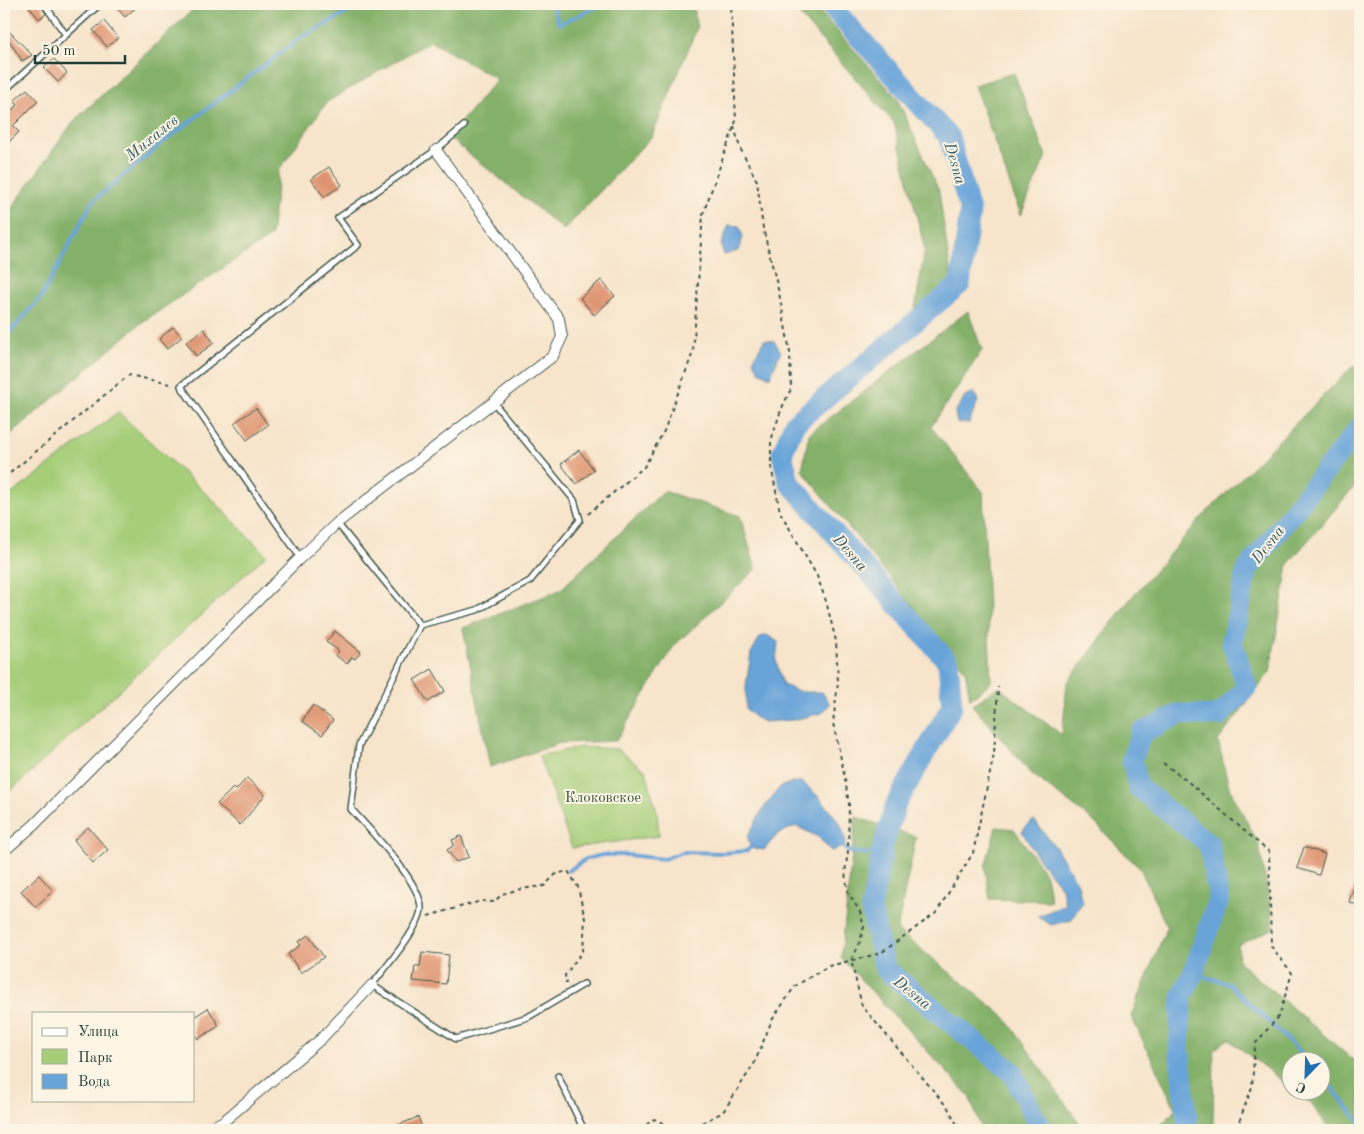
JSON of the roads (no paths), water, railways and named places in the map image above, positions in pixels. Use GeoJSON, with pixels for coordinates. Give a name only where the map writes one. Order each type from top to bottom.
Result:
{"type":"FeatureCollection","features":[{"type":"Feature","properties":{"kind":"street"},"geometry":{"type":"LineString","coordinates":[[4,851],[34,825],[300,557],[337,523],[554,356],[562,337],[559,319],[436,150]]}},
{"type":"Feature","properties":{"kind":"street"},"geometry":{"type":"LineString","coordinates":[[206,1130],[224,1121],[321,1039],[372,984]]}},
{"type":"Feature","properties":{"kind":"lane"},"geometry":{"type":"LineString","coordinates":[[44,4],[66,35]]}},
{"type":"Feature","properties":{"kind":"lane"},"geometry":{"type":"LineString","coordinates":[[4,91],[100,4]]}},
{"type":"Feature","properties":{"kind":"lane"},"geometry":{"type":"LineString","coordinates":[[300,557],[181,386],[358,245],[338,218],[436,150],[464,126]]}},
{"type":"Feature","properties":{"kind":"lane"},"geometry":{"type":"LineString","coordinates":[[494,403],[574,500],[580,520],[530,581],[478,610],[420,625],[359,745],[351,809],[404,871],[416,892],[421,908],[403,945],[372,984],[456,1039],[528,1017],[584,984]]}},
{"type":"Feature","properties":{"kind":"lane"},"geometry":{"type":"LineString","coordinates":[[337,523],[420,625]]}},
{"type":"Feature","properties":{"kind":"lane"},"geometry":{"type":"LineString","coordinates":[[558,1076],[584,1130]]}},
{"type":"Feature","properties":{"kind":"water"},"geometry":{"type":"Polygon","coordinates":[[[729,225],[739,226],[743,237],[738,251],[724,255],[721,245],[729,225]]]}},
{"type":"Feature","properties":{"kind":"water"},"geometry":{"type":"Polygon","coordinates":[[[764,340],[774,341],[781,351],[770,377],[759,371],[753,360],[764,340]]]}},
{"type":"Feature","properties":{"kind":"water"},"geometry":{"type":"Polygon","coordinates":[[[974,392],[978,401],[969,423],[957,423],[955,412],[965,397],[974,392]]]}},
{"type":"Feature","properties":{"kind":"water"},"geometry":{"type":"Polygon","coordinates":[[[767,635],[778,642],[776,661],[783,685],[801,692],[822,692],[830,704],[822,713],[793,720],[764,722],[753,716],[746,709],[746,686],[751,653],[760,637],[767,635]]]}},
{"type":"Feature","properties":{"kind":"water"},"geometry":{"type":"Polygon","coordinates":[[[792,782],[802,782],[819,797],[840,823],[846,841],[843,847],[831,851],[818,837],[796,826],[778,834],[764,850],[750,848],[748,836],[762,810],[780,787],[792,782]]]}},
{"type":"Feature","properties":{"kind":"water"},"geometry":{"type":"Polygon","coordinates":[[[1034,820],[1057,849],[1078,884],[1082,903],[1071,920],[1051,925],[1038,916],[1065,905],[1062,888],[1040,861],[1022,832],[1034,820]]]}},
{"type":"Feature","properties":{"kind":"waterway","name":"Михалев"},"geometry":{"type":"LineString","coordinates":[[4,339],[42,296],[92,202],[162,143],[299,39],[363,4]]}},
{"type":"Feature","properties":{"kind":"waterway","name":"Михалев"},"geometry":{"type":"LineString","coordinates":[[552,4],[559,24],[604,4]]}},
{"type":"Feature","properties":{"kind":"waterway","name":"Desna"},"geometry":{"type":"LineString","coordinates":[[829,4],[949,137],[970,211],[960,284],[794,424],[782,454],[789,482],[948,662],[952,706],[896,804],[883,846],[871,909],[885,969],[1012,1072],[1039,1125],[1038,1130]]}},
{"type":"Feature","properties":{"kind":"waterway","name":"Desna"},"geometry":{"type":"LineString","coordinates":[[1188,1130],[1179,1048],[1182,996],[1193,974],[1219,899],[1209,844],[1138,787],[1132,760],[1141,733],[1179,714],[1219,716],[1247,687],[1232,642],[1247,570],[1360,427]]}},
{"type":"Feature","properties":{"kind":"waterway"},"geometry":{"type":"LineString","coordinates":[[568,871],[586,859],[602,855],[628,855],[664,859],[682,852],[723,853],[747,851],[752,845]]}},
{"type":"Feature","properties":{"kind":"waterway"},"geometry":{"type":"LineString","coordinates":[[841,845],[848,851],[867,854],[883,846]]}},
{"type":"Feature","properties":{"kind":"waterway"},"geometry":{"type":"LineString","coordinates":[[1193,974],[1228,983],[1300,1052]]}},
{"type":"Feature","properties":{"kind":"waterway"},"geometry":{"type":"LineString","coordinates":[[1332,1088],[1360,1123]]}},
{"type":"Feature","properties":{"kind":"park label","name":"Клоковское"},"geometry":{"type":"Point","coordinates":[603,797]}}]}
